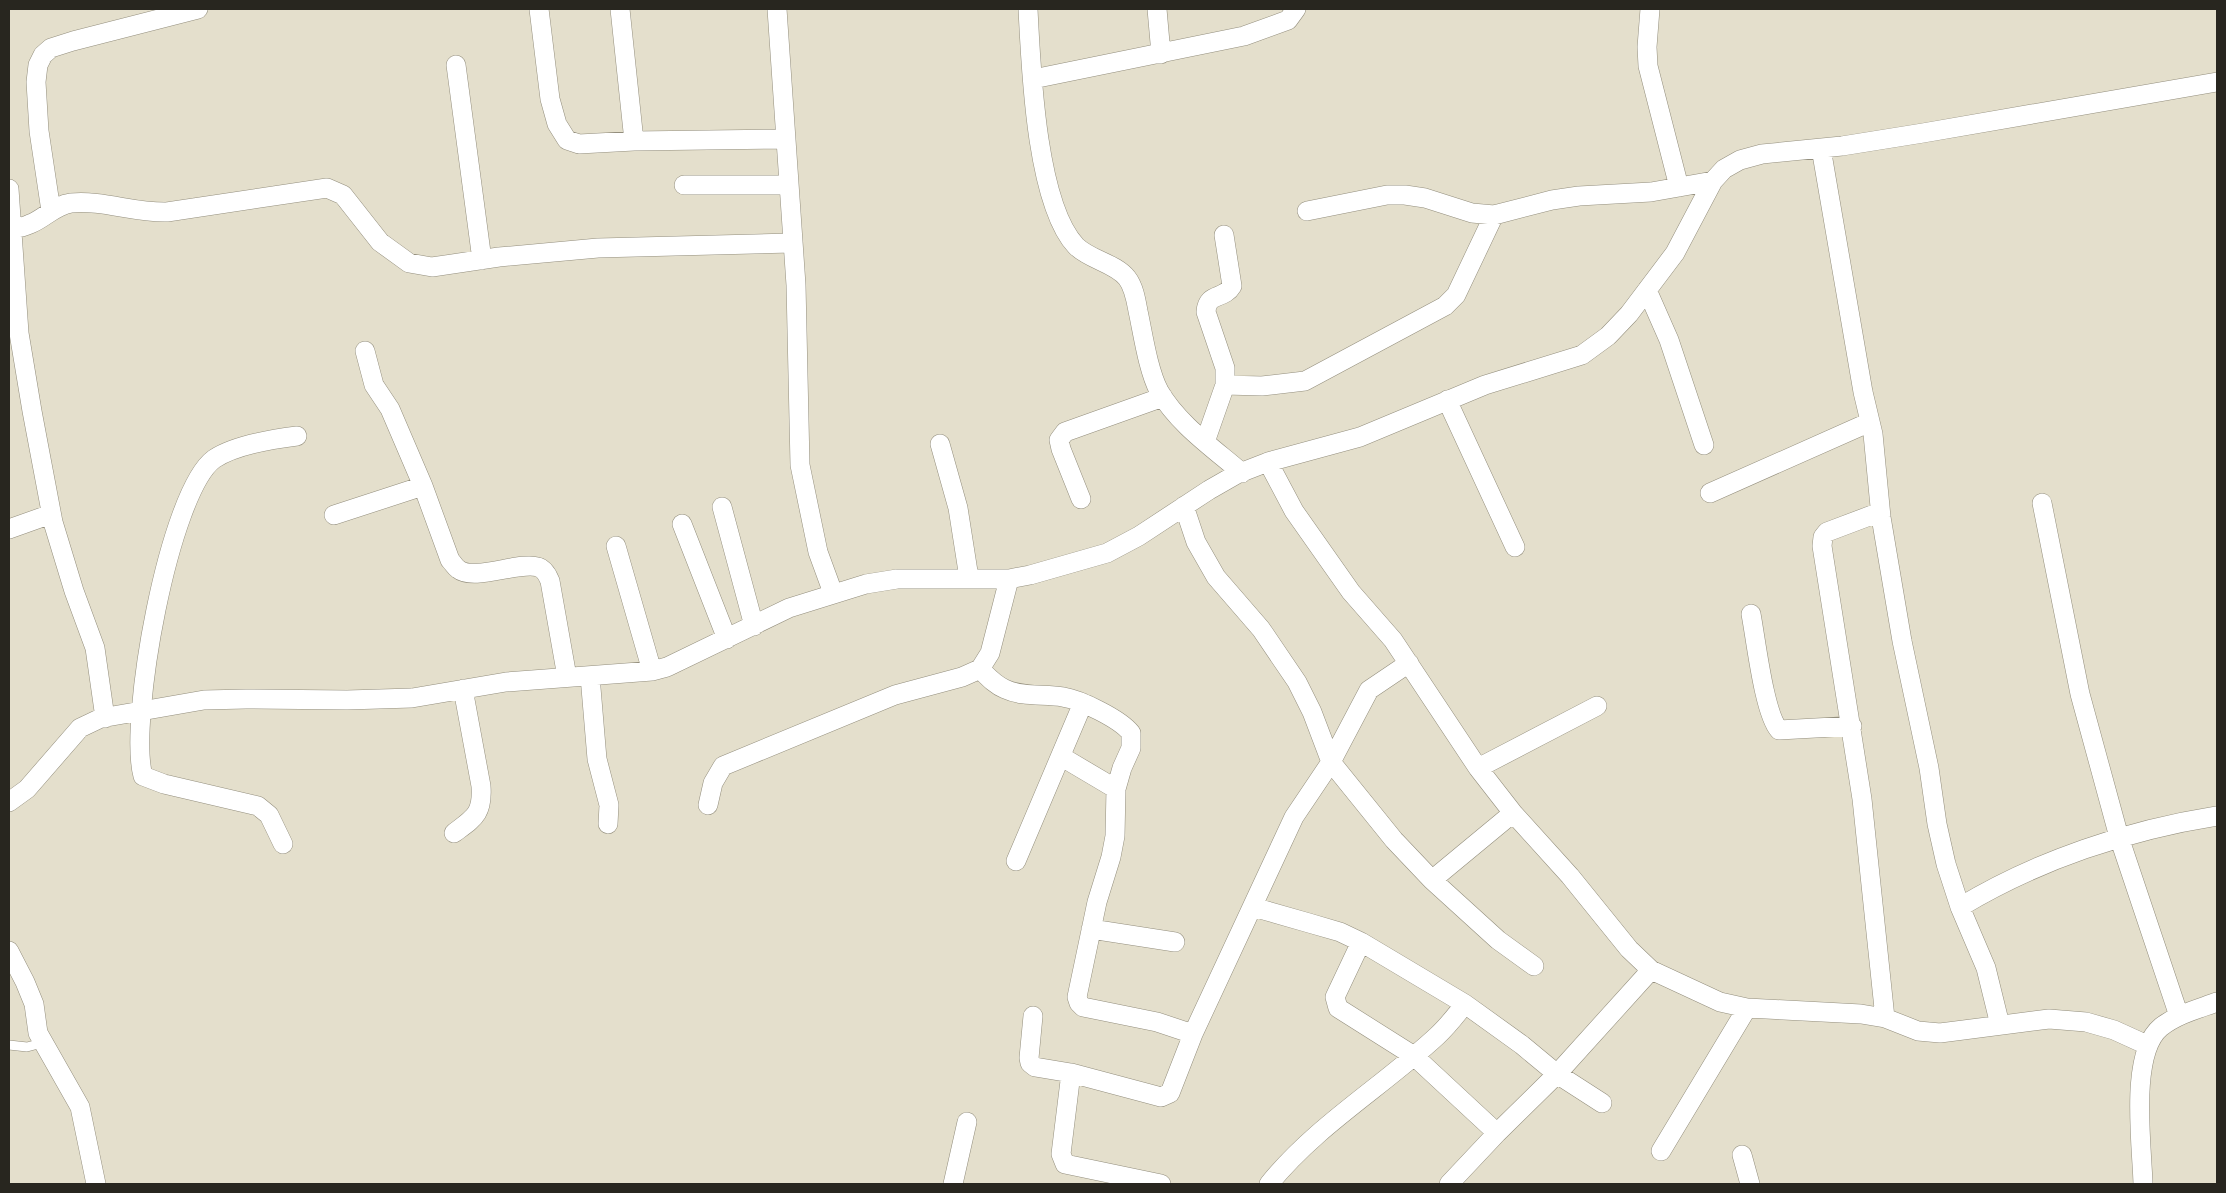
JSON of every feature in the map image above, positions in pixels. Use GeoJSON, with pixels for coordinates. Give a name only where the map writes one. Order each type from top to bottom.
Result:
{"type":"FeatureCollection","features":[{"type":"Feature","properties":{"kind":"street"},"geometry":{"type":"LineString","coordinates":[[51,212],[39,131],[36,91],[38,65],[43,55],[51,48],[73,41],[198,9]]}},
{"type":"Feature","properties":{"kind":"street"},"geometry":{"type":"LineString","coordinates":[[540,9],[550,99],[557,124],[567,140],[579,144],[634,141],[785,139]]}},
{"type":"Feature","properties":{"kind":"street"},"geometry":{"type":"LineString","coordinates":[[620,9],[634,141]]}},
{"type":"Feature","properties":{"kind":"street"},"geometry":{"type":"LineString","coordinates":[[777,9],[796,285],[800,465],[818,552],[833,593]]}},
{"type":"Feature","properties":{"kind":"street"},"geometry":{"type":"LineString","coordinates":[[1028,9],[1038,130],[1048,186],[1058,218],[1077,246],[1127,278],[1134,294],[1158,390],[1174,412],[1205,442],[1242,473]]}},
{"type":"Feature","properties":{"kind":"street"},"geometry":{"type":"LineString","coordinates":[[1157,9],[1161,54]]}},
{"type":"Feature","properties":{"kind":"street"},"geometry":{"type":"LineString","coordinates":[[1033,79],[1244,36],[1288,20],[1296,9]]}},
{"type":"Feature","properties":{"kind":"street"},"geometry":{"type":"LineString","coordinates":[[1650,9],[1647,47],[1648,66],[1679,187]]}},
{"type":"Feature","properties":{"kind":"street"},"geometry":{"type":"LineString","coordinates":[[456,65],[482,260]]}},
{"type":"Feature","properties":{"kind":"street"},"geometry":{"type":"LineString","coordinates":[[9,802],[27,788],[80,728],[88,723],[105,718],[204,700],[412,698],[506,682],[652,671],[667,667],[789,608],[866,584],[896,579],[1009,579],[1030,576],[1107,553],[1139,536],[1209,490],[1268,462],[1360,437],[1485,386],[1582,356],[1608,336],[1629,314],[1675,253],[1713,181],[1724,169],[1740,160],[1762,154],[1821,148],[1923,133],[2217,82]]}},
{"type":"Feature","properties":{"kind":"street"},"geometry":{"type":"LineString","coordinates":[[1821,148],[1863,392],[1870,422],[1880,512],[1902,641],[1928,768],[1937,824],[1946,864],[1960,906],[1986,968],[2000,1025]]}},
{"type":"Feature","properties":{"kind":"street"},"geometry":{"type":"LineString","coordinates":[[1307,212],[1387,195],[1405,195],[1425,198],[1472,213],[1494,215],[1552,200],[1579,196],[1619,195],[1713,181]]}},
{"type":"Feature","properties":{"kind":"street"},"geometry":{"type":"LineString","coordinates":[[684,185],[788,185]]}},
{"type":"Feature","properties":{"kind":"street"},"geometry":{"type":"LineString","coordinates":[[11,236],[69,203],[98,204],[150,213],[328,188],[343,195],[380,242],[409,263],[432,267],[598,248],[792,243]]}},
{"type":"Feature","properties":{"kind":"street"},"geometry":{"type":"LineString","coordinates":[[9,189],[19,333],[51,514],[74,591],[95,648],[105,718]]}},
{"type":"Feature","properties":{"kind":"street"},"geometry":{"type":"LineString","coordinates":[[1225,385],[1262,386],[1305,381],[1445,306],[1456,295],[1494,215]]}},
{"type":"Feature","properties":{"kind":"street"},"geometry":{"type":"LineString","coordinates":[[1205,442],[1225,385],[1225,368],[1206,312],[1206,305],[1210,299],[1230,290],[1232,286],[1224,235]]}},
{"type":"Feature","properties":{"kind":"street"},"geometry":{"type":"LineString","coordinates":[[1647,290],[1669,340],[1704,445]]}},
{"type":"Feature","properties":{"kind":"street"},"geometry":{"type":"LineString","coordinates":[[365,351],[374,385],[390,409],[450,560],[458,570],[466,572],[530,566],[539,567],[547,574],[550,581],[568,678]]}},
{"type":"Feature","properties":{"kind":"street"},"geometry":{"type":"LineString","coordinates":[[1081,499],[1061,449],[1059,440],[1065,432],[1163,397]]}},
{"type":"Feature","properties":{"kind":"street"},"geometry":{"type":"LineString","coordinates":[[1447,400],[1514,548]]}},
{"type":"Feature","properties":{"kind":"street"},"geometry":{"type":"LineString","coordinates":[[1710,493],[1870,422]]}},
{"type":"Feature","properties":{"kind":"street"},"geometry":{"type":"LineString","coordinates":[[283,844],[269,815],[258,806],[164,784],[143,776],[140,747],[144,672],[149,637],[168,561],[184,508],[204,470],[213,460],[228,452],[263,441],[298,436]]}},
{"type":"Feature","properties":{"kind":"street"},"geometry":{"type":"LineString","coordinates":[[940,444],[958,508],[969,578]]}},
{"type":"Feature","properties":{"kind":"street"},"geometry":{"type":"LineString","coordinates":[[1268,462],[1294,511],[1351,592],[1393,640],[1478,768],[1513,813],[1570,876],[1629,949],[1651,970],[1720,1002],[1747,1008],[1817,1010],[1885,1018],[1918,1031],[1940,1033],[2049,1019],[2086,1022],[2114,1030],[2147,1045]]}},
{"type":"Feature","properties":{"kind":"street"},"geometry":{"type":"LineString","coordinates":[[334,516],[422,486]]}},
{"type":"Feature","properties":{"kind":"street"},"geometry":{"type":"LineString","coordinates":[[2042,504],[2080,694],[2118,837],[2179,1016]]}},
{"type":"Feature","properties":{"kind":"street"},"geometry":{"type":"LineString","coordinates":[[1184,506],[1196,542],[1216,577],[1261,629],[1297,682],[1312,712],[1331,762],[1394,840],[1432,880],[1498,940],[1534,966]]}},
{"type":"Feature","properties":{"kind":"street"},"geometry":{"type":"LineString","coordinates":[[722,507],[754,626]]}},
{"type":"Feature","properties":{"kind":"street"},"geometry":{"type":"LineString","coordinates":[[1880,512],[1827,532],[1823,537],[1822,546],[1852,726],[1862,799],[1885,1018]]}},
{"type":"Feature","properties":{"kind":"street"},"geometry":{"type":"LineString","coordinates":[[9,529],[51,514]]}},
{"type":"Feature","properties":{"kind":"street"},"geometry":{"type":"LineString","coordinates":[[682,524],[727,639]]}},
{"type":"Feature","properties":{"kind":"street"},"geometry":{"type":"LineString","coordinates":[[616,546],[652,671]]}},
{"type":"Feature","properties":{"kind":"street"},"geometry":{"type":"LineString","coordinates":[[708,805],[713,783],[723,766],[895,695],[962,677],[980,669],[990,653],[1009,579]]}},
{"type":"Feature","properties":{"kind":"street"},"geometry":{"type":"LineString","coordinates":[[1751,614],[1768,700],[1774,724],[1779,730],[1852,726]]}},
{"type":"Feature","properties":{"kind":"street"},"geometry":{"type":"LineString","coordinates":[[1033,1016],[1029,1051],[1030,1063],[1035,1066],[1167,1096],[1170,1093],[1193,1034],[1294,817],[1331,762],[1369,690],[1380,681],[1409,664]]}},
{"type":"Feature","properties":{"kind":"street"},"geometry":{"type":"LineString","coordinates":[[980,669],[995,684],[1006,690],[1065,697],[1083,703],[1120,724],[1131,733],[1131,748],[1122,768],[1116,789],[1115,836],[1091,929],[1077,997],[1083,1007],[1157,1022],[1193,1034]]}},
{"type":"Feature","properties":{"kind":"street"},"geometry":{"type":"LineString","coordinates":[[590,676],[596,759],[600,777],[607,792],[609,804],[608,824]]}},
{"type":"Feature","properties":{"kind":"street"},"geometry":{"type":"LineString","coordinates":[[454,833],[474,818],[482,802],[481,786],[463,689]]}},
{"type":"Feature","properties":{"kind":"street"},"geometry":{"type":"LineString","coordinates":[[1016,861],[1062,757],[1083,703]]}},
{"type":"Feature","properties":{"kind":"street"},"geometry":{"type":"LineString","coordinates":[[1478,768],[1597,706]]}},
{"type":"Feature","properties":{"kind":"street"},"geometry":{"type":"LineString","coordinates":[[1062,757],[1116,789]]}},
{"type":"Feature","properties":{"kind":"street"},"geometry":{"type":"LineString","coordinates":[[1432,880],[1513,813]]}},
{"type":"Feature","properties":{"kind":"street"},"geometry":{"type":"LineString","coordinates":[[1960,906],[1982,893],[2019,876],[2118,837],[2184,821],[2217,816]]}},
{"type":"Feature","properties":{"kind":"street"},"geometry":{"type":"LineString","coordinates":[[1253,907],[1340,932],[1361,942],[1465,1004],[1522,1045],[1557,1074],[1602,1103]]}},
{"type":"Feature","properties":{"kind":"street"},"geometry":{"type":"LineString","coordinates":[[1091,929],[1175,942]]}},
{"type":"Feature","properties":{"kind":"street"},"geometry":{"type":"LineString","coordinates":[[1361,942],[1338,989],[1335,1002],[1338,1008],[1414,1056],[1497,1133]]}},
{"type":"Feature","properties":{"kind":"street"},"geometry":{"type":"LineString","coordinates":[[9,951],[34,1004],[39,1031],[80,1107],[96,1184]]}},
{"type":"Feature","properties":{"kind":"street"},"geometry":{"type":"LineString","coordinates":[[1449,1184],[1557,1074],[1651,970]]}},
{"type":"Feature","properties":{"kind":"street"},"geometry":{"type":"LineString","coordinates":[[2143,1184],[2140,1092],[2142,1063],[2147,1045],[2160,1028],[2179,1016],[2217,1002]]}},
{"type":"Feature","properties":{"kind":"street"},"geometry":{"type":"LineString","coordinates":[[1269,1184],[1312,1137],[1440,1034],[1465,1004]]}},
{"type":"Feature","properties":{"kind":"street"},"geometry":{"type":"LineString","coordinates":[[1661,1151],[1747,1008]]}},
{"type":"Feature","properties":{"kind":"street"},"geometry":{"type":"LineString","coordinates":[[1070,1073],[1061,1154],[1065,1164],[1161,1184]]}},
{"type":"Feature","properties":{"kind":"street"},"geometry":{"type":"LineString","coordinates":[[952,1184],[967,1122]]}},
{"type":"Feature","properties":{"kind":"street"},"geometry":{"type":"LineString","coordinates":[[1742,1155],[1750,1184]]}},
{"type":"Feature","properties":{"kind":"lane"},"geometry":{"type":"LineString","coordinates":[[9,1045],[27,1047],[39,1031]]}}]}
